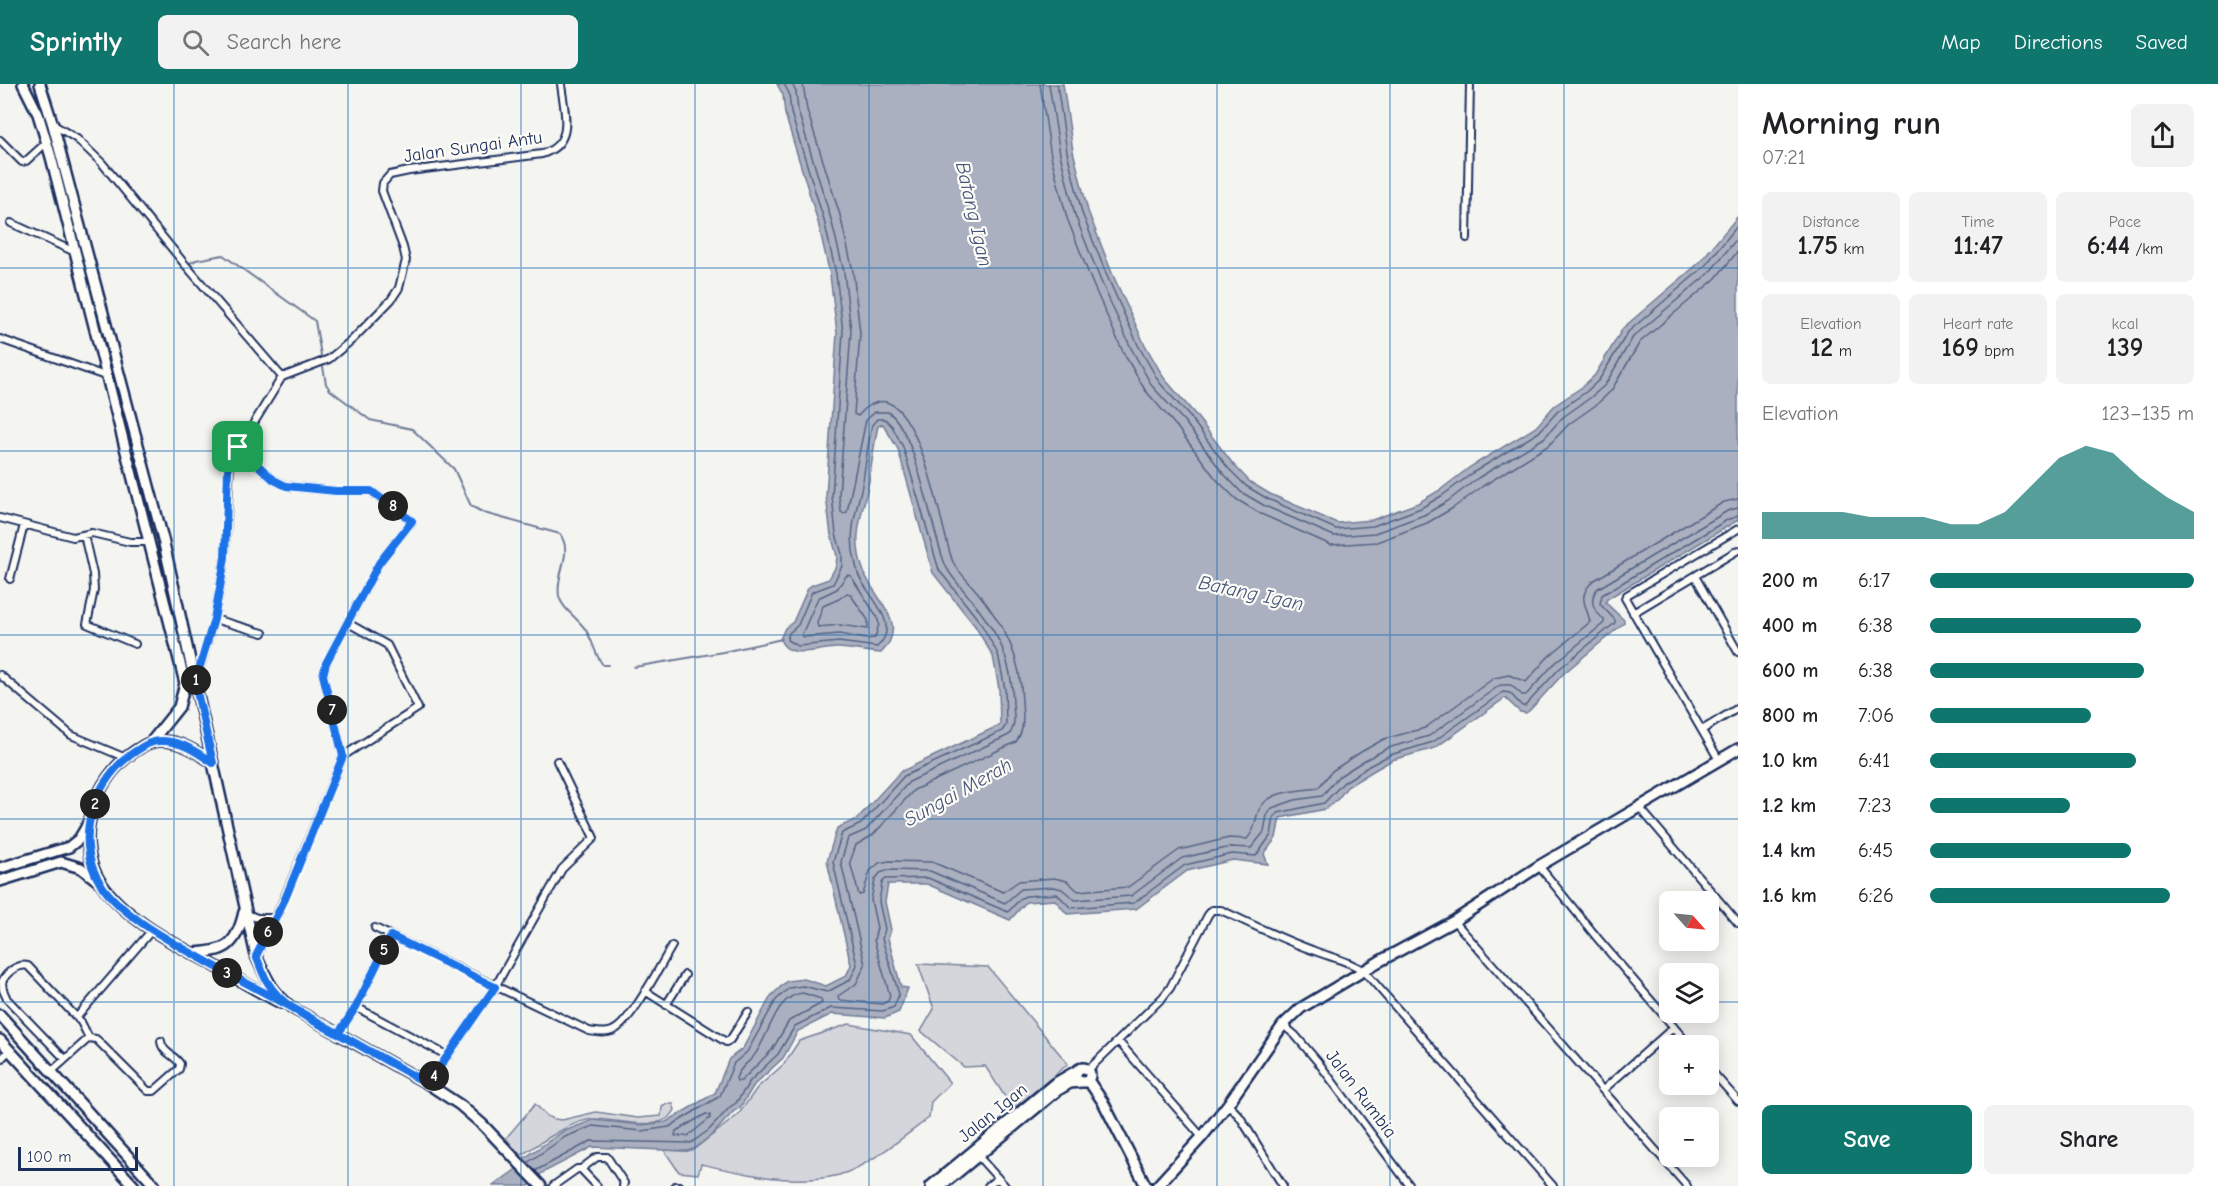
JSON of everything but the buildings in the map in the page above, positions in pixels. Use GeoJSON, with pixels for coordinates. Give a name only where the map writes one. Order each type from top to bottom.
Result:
{"type":"FeatureCollection","features":[{"type":"Feature","properties":{"kind":"main road"},"geometry":{"type":"LineString","coordinates":[[0,868],[69,847],[79,839],[110,773],[126,758],[151,742],[179,707],[185,683],[65,210],[39,114],[23,84]]}},
{"type":"Feature","properties":{"kind":"main road"},"geometry":{"type":"LineString","coordinates":[[40,84],[53,125],[163,539],[256,956],[272,989],[292,1008]]}},
{"type":"Feature","properties":{"kind":"main road"},"geometry":{"type":"LineString","coordinates":[[151,742],[162,741],[183,745],[213,763]]}},
{"type":"Feature","properties":{"kind":"main road"},"geometry":{"type":"LineString","coordinates":[[1157,1186],[1202,1137],[1283,1025],[1301,1008],[1454,921],[1539,866],[1738,749]]}},
{"type":"Feature","properties":{"kind":"main road"},"geometry":{"type":"LineString","coordinates":[[88,823],[88,847],[100,882]]}},
{"type":"Feature","properties":{"kind":"main road"},"geometry":{"type":"LineString","coordinates":[[0,881],[61,862],[81,868],[100,882],[114,899],[152,930],[428,1084],[473,1115],[538,1184]]}},
{"type":"Feature","properties":{"kind":"main road"},"geometry":{"type":"LineString","coordinates":[[190,953],[214,952],[226,946],[241,927],[246,910]]}},
{"type":"Feature","properties":{"kind":"main road"},"geometry":{"type":"LineString","coordinates":[[0,1015],[155,1186]]}},
{"type":"Feature","properties":{"kind":"main road"},"geometry":{"type":"LineString","coordinates":[[0,1040],[134,1186]]}},
{"type":"Feature","properties":{"kind":"main road"},"geometry":{"type":"LineString","coordinates":[[1083,1070],[1076,1077],[1084,1081],[1103,1102],[1146,1186]]}},
{"type":"Feature","properties":{"kind":"main road","name":"Jalan Igan"},"geometry":{"type":"LineString","coordinates":[[931,1186],[1054,1084],[1083,1070]]}},
{"type":"Feature","properties":{"kind":"main road","name":"Jalan Igan"},"geometry":{"type":"LineString","coordinates":[[941,1186],[1058,1090],[1070,1083],[1084,1081]]}},
{"type":"Feature","properties":{"kind":"street","name":"Jalan Sungai Antu"},"geometry":{"type":"LineString","coordinates":[[282,378],[329,359],[353,339],[391,300],[401,280],[406,261],[403,247],[385,203],[383,183],[390,176],[409,171],[553,151],[562,141],[566,127],[561,84]]}},
{"type":"Feature","properties":{"kind":"street"},"geometry":{"type":"LineString","coordinates":[[1467,238],[1470,84]]}},
{"type":"Feature","properties":{"kind":"street"},"geometry":{"type":"LineString","coordinates":[[53,125],[77,139],[102,163],[282,378],[230,462],[225,557],[214,619],[195,683]]}},
{"type":"Feature","properties":{"kind":"street"},"geometry":{"type":"LineString","coordinates":[[0,140],[22,162],[46,143]]}},
{"type":"Feature","properties":{"kind":"street"},"geometry":{"type":"LineString","coordinates":[[10,223],[75,252]]}},
{"type":"Feature","properties":{"kind":"street"},"geometry":{"type":"LineString","coordinates":[[0,339],[109,377]]}},
{"type":"Feature","properties":{"kind":"street"},"geometry":{"type":"LineString","coordinates":[[238,447],[274,480],[286,486],[336,491],[371,491],[412,521],[379,563],[326,663],[323,675],[343,756]]}},
{"type":"Feature","properties":{"kind":"street"},"geometry":{"type":"LineString","coordinates":[[0,518],[70,537],[92,533],[130,542],[150,542]]}},
{"type":"Feature","properties":{"kind":"street"},"geometry":{"type":"LineString","coordinates":[[10,579],[24,525]]}},
{"type":"Feature","properties":{"kind":"street"},"geometry":{"type":"LineString","coordinates":[[1719,760],[1625,600],[1627,595],[1738,530]]}},
{"type":"Feature","properties":{"kind":"street"},"geometry":{"type":"LineString","coordinates":[[84,535],[94,590],[87,624],[135,644]]}},
{"type":"Feature","properties":{"kind":"street"},"geometry":{"type":"LineString","coordinates":[[1633,613],[1737,553]]}},
{"type":"Feature","properties":{"kind":"street"},"geometry":{"type":"LineString","coordinates":[[1695,576],[1738,652]]}},
{"type":"Feature","properties":{"kind":"street"},"geometry":{"type":"LineString","coordinates":[[214,619],[263,633]]}},
{"type":"Feature","properties":{"kind":"street"},"geometry":{"type":"LineString","coordinates":[[256,956],[275,918],[343,756],[418,708],[387,645],[348,623]]}},
{"type":"Feature","properties":{"kind":"street"},"geometry":{"type":"LineString","coordinates":[[0,675],[61,729],[126,758]]}},
{"type":"Feature","properties":{"kind":"street"},"geometry":{"type":"LineString","coordinates":[[1702,730],[1738,708]]}},
{"type":"Feature","properties":{"kind":"street"},"geometry":{"type":"LineString","coordinates":[[428,1084],[495,987],[562,869],[594,838],[557,761]]}},
{"type":"Feature","properties":{"kind":"street"},"geometry":{"type":"LineString","coordinates":[[1640,808],[1738,922]]}},
{"type":"Feature","properties":{"kind":"street"},"geometry":{"type":"LineString","coordinates":[[1539,866],[1681,1035]]}},
{"type":"Feature","properties":{"kind":"street"},"geometry":{"type":"LineString","coordinates":[[246,910],[257,918],[275,918]]}},
{"type":"Feature","properties":{"kind":"street"},"geometry":{"type":"LineString","coordinates":[[1083,1070],[1118,1041],[1170,988],[1212,910],[1221,910],[1311,950],[1353,964],[1364,971],[1553,1186]]}},
{"type":"Feature","properties":{"kind":"street"},"geometry":{"type":"LineString","coordinates":[[1454,921],[1687,1186]]}},
{"type":"Feature","properties":{"kind":"street"},"geometry":{"type":"LineString","coordinates":[[375,928],[589,1031],[605,1033],[620,1027],[645,992],[672,946]]}},
{"type":"Feature","properties":{"kind":"street"},"geometry":{"type":"LineString","coordinates":[[77,1017],[152,930]]}},
{"type":"Feature","properties":{"kind":"street"},"geometry":{"type":"LineString","coordinates":[[338,1034],[356,1007],[391,936]]}},
{"type":"Feature","properties":{"kind":"street"},"geometry":{"type":"LineString","coordinates":[[64,1059],[7,999],[3,990],[4,978],[16,967],[23,964],[28,966],[77,1017],[89,1038]]}},
{"type":"Feature","properties":{"kind":"street"},"geometry":{"type":"LineString","coordinates":[[666,1005],[685,975]]}},
{"type":"Feature","properties":{"kind":"street"},"geometry":{"type":"LineString","coordinates":[[645,992],[726,1042],[730,1040],[748,1012]]}},
{"type":"Feature","properties":{"kind":"street"},"geometry":{"type":"LineString","coordinates":[[356,1007],[448,1056]]}},
{"type":"Feature","properties":{"kind":"street","name":"Jalan Rumbia"},"geometry":{"type":"LineString","coordinates":[[1283,1025],[1295,1035],[1318,1062],[1410,1186]]}},
{"type":"Feature","properties":{"kind":"street"},"geometry":{"type":"LineString","coordinates":[[1603,1090],[1674,1026]]}},
{"type":"Feature","properties":{"kind":"street"},"geometry":{"type":"LineString","coordinates":[[51,1072],[89,1038],[96,1039],[148,1091],[154,1091],[179,1069],[180,1064],[177,1058],[165,1050],[161,1041]]}},
{"type":"Feature","properties":{"kind":"street"},"geometry":{"type":"LineString","coordinates":[[1118,1041],[1202,1137]]}},
{"type":"Feature","properties":{"kind":"street"},"geometry":{"type":"LineString","coordinates":[[0,1060],[9,1051]]}},
{"type":"Feature","properties":{"kind":"street"},"geometry":{"type":"LineString","coordinates":[[1719,1079],[1738,1101]]}},
{"type":"Feature","properties":{"kind":"street"},"geometry":{"type":"LineString","coordinates":[[1228,1104],[1240,1117],[1283,1186]]}},
{"type":"Feature","properties":{"kind":"street"},"geometry":{"type":"LineString","coordinates":[[978,1156],[1005,1186]]}},
{"type":"Feature","properties":{"kind":"street"},"geometry":{"type":"LineString","coordinates":[[552,1186],[597,1157],[607,1157],[624,1186]]}},
{"type":"Feature","properties":{"kind":"street"},"geometry":{"type":"LineString","coordinates":[[580,1169],[597,1186]]}},
{"type":"Feature","properties":{"kind":"street"},"geometry":{"type":"LineString","coordinates":[[988,1186],[998,1178]]}},
{"type":"Feature","properties":{"kind":"shaded area"},"geometry":{"type":"Polygon","coordinates":[[[918,964],[988,967],[1068,1064],[1013,1109],[985,1066],[964,1067],[921,1031],[934,1009],[918,964]]]}},
{"type":"Feature","properties":{"kind":"shaded area"},"geometry":{"type":"Polygon","coordinates":[[[849,1024],[911,1035],[950,1083],[931,1102],[929,1118],[862,1165],[839,1175],[787,1179],[752,1175],[701,1164],[698,1174],[679,1172],[664,1150],[694,1149],[738,1115],[757,1088],[784,1064],[799,1041],[849,1024]]]}},
{"type":"Feature","properties":{"kind":"shaded area"},"geometry":{"type":"Polygon","coordinates":[[[535,1104],[547,1116],[562,1120],[596,1112],[638,1118],[661,1116],[662,1107],[667,1104],[673,1104],[675,1110],[661,1122],[639,1124],[586,1120],[556,1133],[520,1156],[506,1138],[535,1104]]]}},
{"type":"Feature","properties":{"kind":"water"},"geometry":{"type":"Polygon","coordinates":[[[777,84],[1063,84],[1073,151],[1088,211],[1112,273],[1144,343],[1164,378],[1250,482],[1270,494],[1337,523],[1372,520],[1418,503],[1440,490],[1470,467],[1536,427],[1554,406],[1595,375],[1623,328],[1699,263],[1738,216],[1738,520],[1607,599],[1606,603],[1624,620],[1624,623],[1563,674],[1526,713],[1520,712],[1505,698],[1435,748],[1392,760],[1347,787],[1326,809],[1280,818],[1276,838],[1264,854],[1268,864],[1233,860],[1187,871],[1136,909],[1067,914],[1055,900],[1026,902],[1010,920],[927,884],[888,884],[885,902],[891,930],[888,938],[901,987],[908,988],[899,1012],[885,1018],[832,1014],[798,1031],[783,1058],[754,1085],[740,1108],[694,1149],[687,1151],[592,1147],[542,1173],[529,1186],[493,1186],[515,1170],[523,1159],[562,1132],[593,1120],[642,1125],[666,1122],[715,1093],[729,1059],[743,1048],[771,996],[787,981],[804,979],[826,986],[846,976],[851,965],[827,861],[837,828],[857,819],[900,772],[1000,725],[999,689],[993,656],[975,626],[933,573],[898,449],[883,424],[878,426],[859,526],[858,548],[864,572],[888,611],[892,631],[889,642],[881,653],[837,648],[797,652],[789,650],[780,639],[785,628],[793,622],[808,588],[829,579],[836,566],[837,556],[831,535],[826,496],[837,333],[830,275],[818,222],[785,114],[783,95],[777,84]]]}},
{"type":"Feature","properties":{"kind":"waterway"},"geometry":{"type":"LineString","coordinates":[[190,263],[223,255],[315,321],[326,384],[330,390],[370,420],[412,429],[454,469],[471,506],[484,513],[560,534],[564,541],[565,556],[559,579],[559,596],[567,610],[584,627],[603,665],[608,665]]}},
{"type":"Feature","properties":{"kind":"waterway"},"geometry":{"type":"LineString","coordinates":[[634,667],[723,652],[782,639]]}},
{"type":"Feature","properties":{"kind":"route"},"geometry":{"type":"LineString","coordinates":[[238,447],[274,480],[286,486],[336,491],[371,491],[412,521],[379,563],[326,663],[323,675],[343,756],[285,899],[256,956],[267,981],[278,996],[292,1008],[338,1034],[356,1007],[391,936],[495,987],[428,1084],[258,991],[152,930],[114,899],[100,882],[92,864],[88,847],[88,823],[95,802],[110,773],[126,758],[151,742],[162,741],[183,745],[213,763],[195,683],[214,619],[221,582],[225,557],[228,470],[238,447]]}},
{"type":"Feature","properties":{"kind":"water label","name":"Batang Igan"},"geometry":{"type":"Point","coordinates":[974,214]}},
{"type":"Feature","properties":{"kind":"water label","name":"Batang Igan"},"geometry":{"type":"Point","coordinates":[1251,593]}},
{"type":"Feature","properties":{"kind":"water label","name":"Sungai Merah"},"geometry":{"type":"Point","coordinates":[958,792]}}]}
